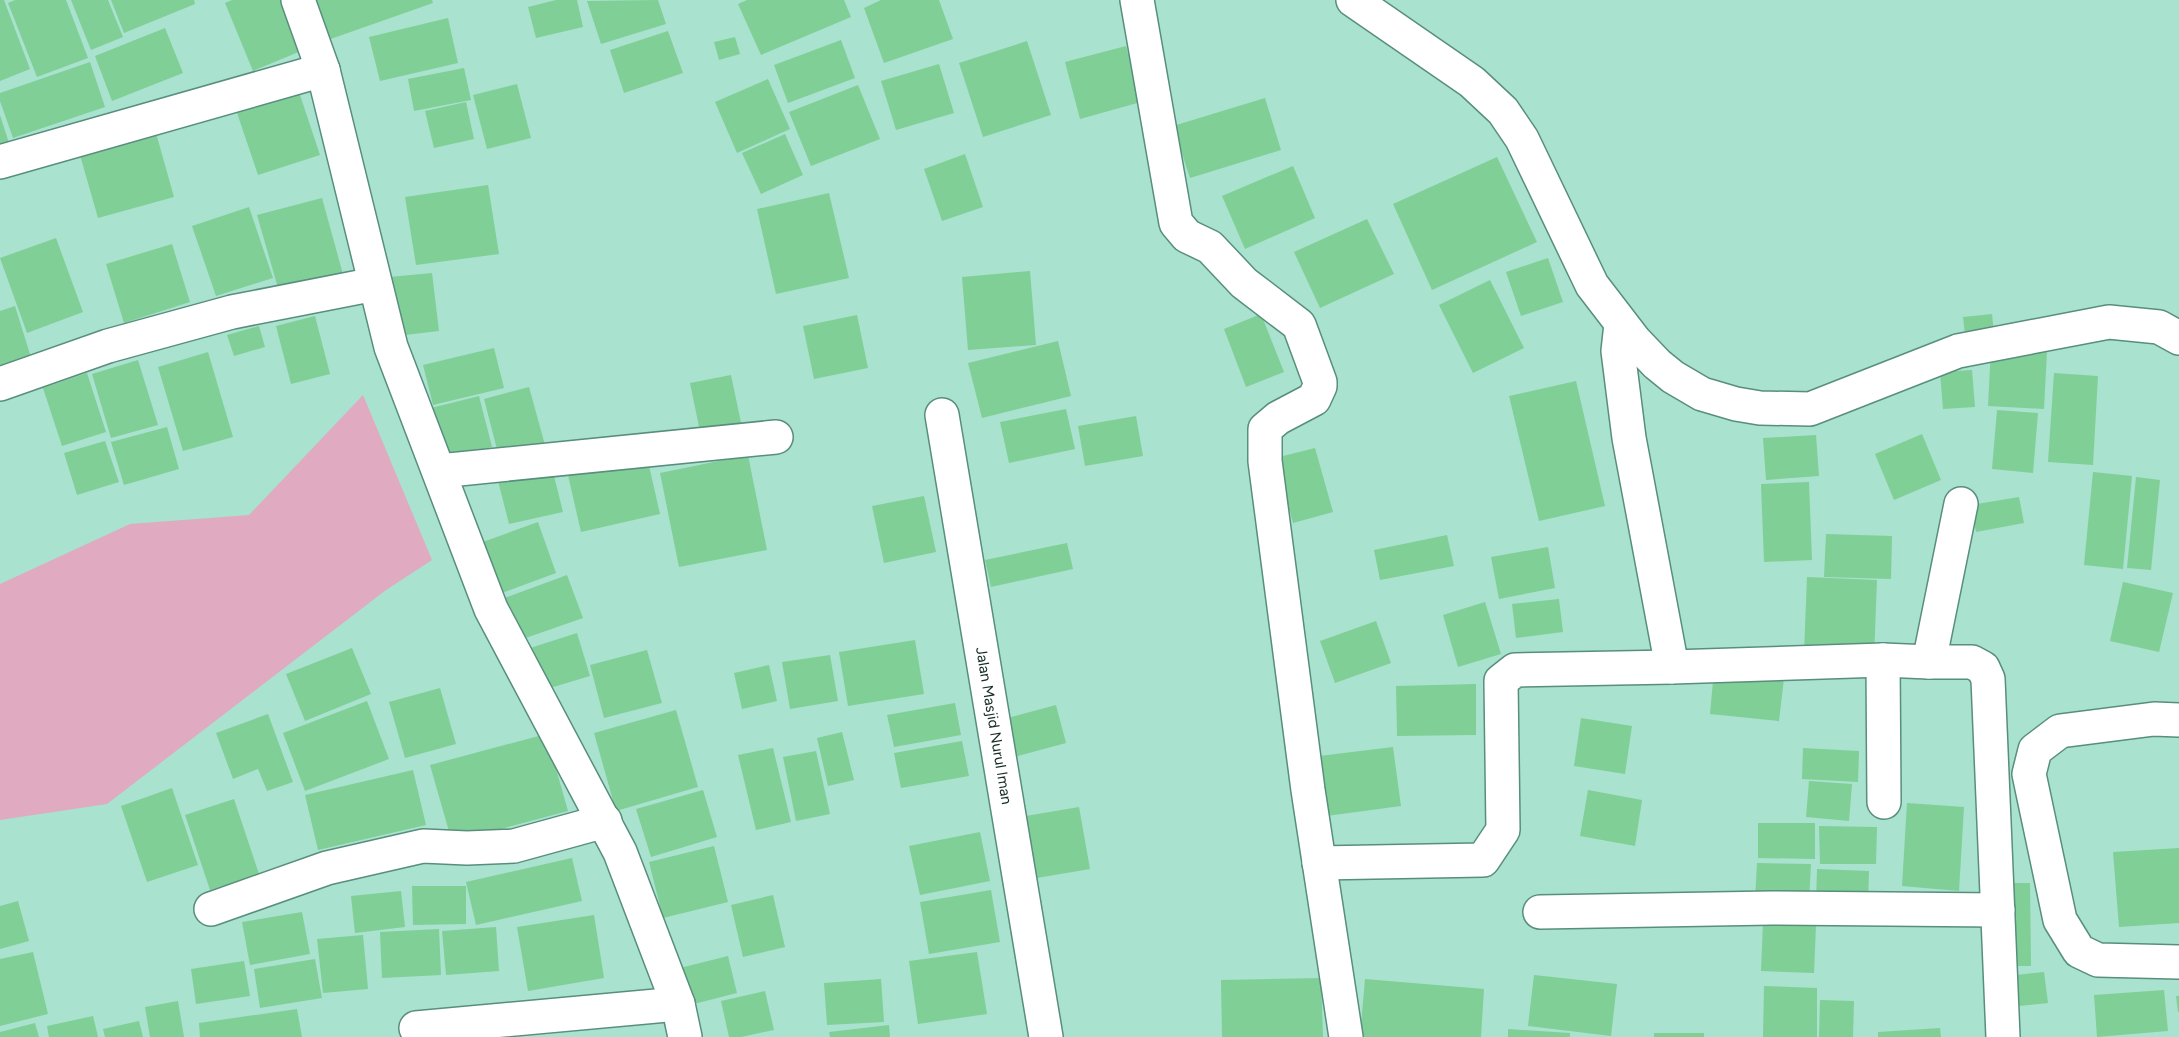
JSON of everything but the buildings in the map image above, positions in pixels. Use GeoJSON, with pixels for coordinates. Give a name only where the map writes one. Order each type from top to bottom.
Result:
{"type":"FeatureCollection","features":[{"type":"Feature","properties":{"kind":"street"},"geometry":{"type":"LineString","coordinates":[[298,0],[323,70],[391,347],[491,609],[620,852],[678,1004],[685,1037]]}},
{"type":"Feature","properties":{"kind":"street"},"geometry":{"type":"LineString","coordinates":[[1137,0],[1176,223],[1187,236],[1210,247],[1244,283],[1299,325],[1320,382],[1314,399],[1278,418],[1264,429],[1265,460],[1319,863],[1346,1037]]}},
{"type":"Feature","properties":{"kind":"street"},"geometry":{"type":"LineString","coordinates":[[1353,0],[1472,82],[1503,111],[1522,139],[1592,285],[1621,324],[1657,364],[1687,386],[1717,399],[1760,408],[1810,409],[1958,351],[2109,322],[2159,327],[2179,338]]}},
{"type":"Feature","properties":{"kind":"street"},"geometry":{"type":"LineString","coordinates":[[0,162],[323,70]]}},
{"type":"Feature","properties":{"kind":"street"},"geometry":{"type":"LineString","coordinates":[[0,384],[108,346],[232,312],[375,284]]}},
{"type":"Feature","properties":{"kind":"street"},"geometry":{"type":"LineString","coordinates":[[1621,324],[1618,351],[1629,438],[1672,667]]}},
{"type":"Feature","properties":{"kind":"street","name":"Jalan Masjid Nurul Iman"},"geometry":{"type":"LineString","coordinates":[[942,415],[1046,1037]]}},
{"type":"Feature","properties":{"kind":"street"},"geometry":{"type":"LineString","coordinates":[[439,471],[776,437]]}},
{"type":"Feature","properties":{"kind":"street"},"geometry":{"type":"LineString","coordinates":[[1929,662],[1961,504]]}},
{"type":"Feature","properties":{"kind":"street"},"geometry":{"type":"LineString","coordinates":[[1319,863],[1483,860],[1503,830],[1501,681],[1515,670],[1882,660],[1972,662],[1983,668],[1988,678],[2003,1037]]}},
{"type":"Feature","properties":{"kind":"street"},"geometry":{"type":"LineString","coordinates":[[1882,660],[1884,802]]}},
{"type":"Feature","properties":{"kind":"street"},"geometry":{"type":"LineString","coordinates":[[2179,720],[2154,719],[2060,731],[2035,750],[2029,774],[2060,920],[2079,951],[2098,960],[2179,962]]}},
{"type":"Feature","properties":{"kind":"street"},"geometry":{"type":"LineString","coordinates":[[211,909],[327,868],[423,846],[467,848],[513,846],[605,821]]}},
{"type":"Feature","properties":{"kind":"street"},"geometry":{"type":"LineString","coordinates":[[1540,912],[1772,908],[1998,910]]}},
{"type":"Feature","properties":{"kind":"street"},"geometry":{"type":"LineString","coordinates":[[416,1028],[678,1004]]}},
{"type":"Feature","properties":{"kind":"shaded area"},"geometry":{"type":"Polygon","coordinates":[[[363,395],[432,560],[386,590],[107,804],[0,820],[0,584],[130,524],[249,515],[363,395]]]}}]}
